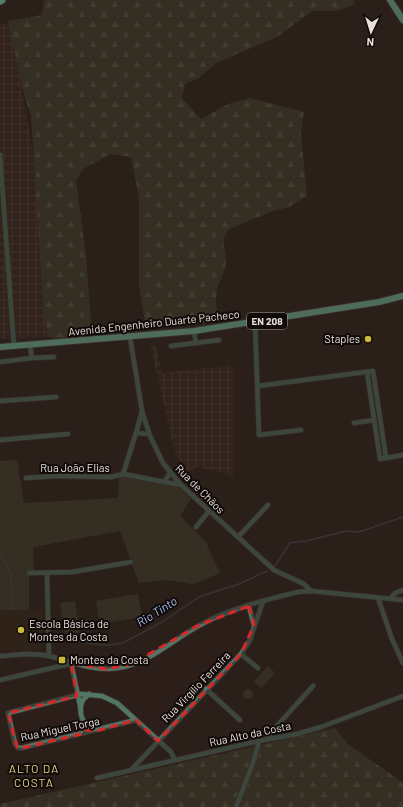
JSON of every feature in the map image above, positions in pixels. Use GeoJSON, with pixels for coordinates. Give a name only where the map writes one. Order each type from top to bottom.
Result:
{"type":"FeatureCollection","features":[{"type":"Feature","properties":{"kind":"main road"},"geometry":{"type":"LineString","coordinates":[[390,0],[403,20]]}},
{"type":"Feature","properties":{"kind":"main road","name":"Avenida Engenheiro Duarte Pacheco"},"geometry":{"type":"LineString","coordinates":[[0,347],[30,346],[194,331],[255,323],[380,302],[403,296]]}},
{"type":"Feature","properties":{"kind":"street"},"geometry":{"type":"LineString","coordinates":[[0,155],[14,347]]}},
{"type":"Feature","properties":{"kind":"street"},"geometry":{"type":"LineString","coordinates":[[255,323],[259,435],[301,430]]}},
{"type":"Feature","properties":{"kind":"street"},"geometry":{"type":"LineString","coordinates":[[194,331],[196,343]]}},
{"type":"Feature","properties":{"kind":"street","name":"Rua de Chãos"},"geometry":{"type":"LineString","coordinates":[[130,337],[142,411],[155,448],[170,473],[181,486],[274,570],[304,584],[311,591]]}},
{"type":"Feature","properties":{"kind":"street"},"geometry":{"type":"LineString","coordinates":[[171,346],[219,340]]}},
{"type":"Feature","properties":{"kind":"street"},"geometry":{"type":"LineString","coordinates":[[30,346],[32,358]]}},
{"type":"Feature","properties":{"kind":"street"},"geometry":{"type":"LineString","coordinates":[[0,362],[54,357]]}},
{"type":"Feature","properties":{"kind":"street"},"geometry":{"type":"LineString","coordinates":[[258,386],[372,371],[386,458]]}},
{"type":"Feature","properties":{"kind":"street"},"geometry":{"type":"LineString","coordinates":[[367,372],[380,459],[403,455]]}},
{"type":"Feature","properties":{"kind":"street"},"geometry":{"type":"LineString","coordinates":[[0,401],[56,397]]}},
{"type":"Feature","properties":{"kind":"street"},"geometry":{"type":"LineString","coordinates":[[122,474],[142,411]]}},
{"type":"Feature","properties":{"kind":"street"},"geometry":{"type":"LineString","coordinates":[[354,423],[374,420]]}},
{"type":"Feature","properties":{"kind":"street"},"geometry":{"type":"LineString","coordinates":[[136,433],[149,434]]}},
{"type":"Feature","properties":{"kind":"street"},"geometry":{"type":"LineString","coordinates":[[0,440],[68,434]]}},
{"type":"Feature","properties":{"kind":"street"},"geometry":{"type":"LineString","coordinates":[[164,482],[170,473]]}},
{"type":"Feature","properties":{"kind":"street","name":"Rua João Elias"},"geometry":{"type":"LineString","coordinates":[[26,478],[57,476],[111,477],[122,474],[181,486]]}},
{"type":"Feature","properties":{"kind":"street"},"geometry":{"type":"LineString","coordinates":[[238,536],[268,505]]}},
{"type":"Feature","properties":{"kind":"street"},"geometry":{"type":"LineString","coordinates":[[196,526],[209,511]]}},
{"type":"Feature","properties":{"kind":"street"},"geometry":{"type":"LineString","coordinates":[[29,573],[91,570],[131,562]]}},
{"type":"Feature","properties":{"kind":"street"},"geometry":{"type":"LineString","coordinates":[[47,573],[49,656]]}},
{"type":"Feature","properties":{"kind":"street"},"geometry":{"type":"LineString","coordinates":[[390,598],[395,593],[403,590]]}},
{"type":"Feature","properties":{"kind":"street"},"geometry":{"type":"LineString","coordinates":[[0,656],[49,656],[71,663],[106,668],[132,664],[221,614],[298,592],[311,591],[403,600]]}},
{"type":"Feature","properties":{"kind":"street"},"geometry":{"type":"LineString","coordinates":[[378,598],[392,639],[403,663]]}},
{"type":"Feature","properties":{"kind":"street","name":"Rua Virgílio Ferreira"},"geometry":{"type":"LineString","coordinates":[[131,770],[142,756],[241,654],[250,640],[263,601]]}},
{"type":"Feature","properties":{"kind":"street"},"geometry":{"type":"LineString","coordinates":[[248,606],[254,625]]}},
{"type":"Feature","properties":{"kind":"street"},"geometry":{"type":"LineString","coordinates":[[241,654],[258,668]]}},
{"type":"Feature","properties":{"kind":"street"},"geometry":{"type":"LineString","coordinates":[[0,680],[71,663]]}},
{"type":"Feature","properties":{"kind":"street"},"geometry":{"type":"LineString","coordinates":[[71,663],[84,725],[83,732],[81,734]]}},
{"type":"Feature","properties":{"kind":"street"},"geometry":{"type":"LineString","coordinates":[[268,739],[274,729],[313,686]]}},
{"type":"Feature","properties":{"kind":"street"},"geometry":{"type":"LineString","coordinates":[[206,689],[240,720]]}},
{"type":"Feature","properties":{"kind":"street"},"geometry":{"type":"LineString","coordinates":[[81,710],[82,702],[89,694]]}},
{"type":"Feature","properties":{"kind":"street","name":"Rua Miguel Torga"},"geometry":{"type":"LineString","coordinates":[[136,720],[96,731],[18,748],[15,744],[8,713],[77,695],[89,694],[102,696],[110,699],[136,720],[171,752],[175,760]]}},
{"type":"Feature","properties":{"kind":"street","name":"Rua Alto da Costa"},"geometry":{"type":"LineString","coordinates":[[97,778],[268,739],[297,734],[321,727],[403,696]]}},
{"type":"Feature","properties":{"kind":"street"},"geometry":{"type":"LineString","coordinates":[[84,725],[90,730],[96,731]]}},
{"type":"Feature","properties":{"kind":"street"},"geometry":{"type":"LineString","coordinates":[[236,807],[254,760],[259,741]]}},
{"type":"Feature","properties":{"kind":"street"},"geometry":{"type":"LineString","coordinates":[[142,756],[144,764],[147,766]]}},
{"type":"Feature","properties":{"kind":"highlighted area"},"geometry":{"type":"Polygon","coordinates":[[[249,606],[254,625],[241,654],[158,741],[136,720],[96,731],[85,730],[81,734],[22,748],[17,747],[8,713],[77,696],[71,663],[106,669],[132,664],[199,625],[249,606]]]}},
{"type":"Feature","properties":{"kind":"shaded area"},"geometry":{"type":"Polygon","coordinates":[[[10,23],[37,174],[48,337],[0,339],[0,25],[10,23]]]}},
{"type":"Feature","properties":{"kind":"shaded area"},"geometry":{"type":"Polygon","coordinates":[[[155,342],[162,373],[234,365],[234,477],[197,467],[189,470],[181,479],[176,474],[186,468],[175,454],[150,343],[155,342]]]}},
{"type":"Feature","properties":{"kind":"shaded area","name":"Escola Básica de Montes da Costa"},"geometry":{"type":"Polygon","coordinates":[[[0,610],[42,610],[42,650],[0,651],[0,610]]]}},
{"type":"Feature","properties":{"kind":"green space"},"geometry":{"type":"Polygon","coordinates":[[[44,0],[354,0],[355,4],[337,11],[312,11],[277,37],[216,63],[199,78],[185,84],[182,98],[201,119],[228,104],[250,98],[304,112],[301,134],[307,196],[289,207],[273,211],[231,228],[227,232],[224,240],[226,263],[216,294],[218,322],[146,328],[139,286],[139,198],[131,157],[111,154],[83,169],[76,180],[86,256],[92,336],[68,339],[48,337],[44,316],[31,116],[21,81],[8,21],[42,15],[44,0]]]}},
{"type":"Feature","properties":{"kind":"green space"},"geometry":{"type":"Polygon","coordinates":[[[17,460],[24,503],[118,498],[119,477],[124,476],[179,487],[191,499],[180,516],[208,544],[207,546],[220,573],[192,584],[167,580],[139,583],[120,531],[33,547],[34,571],[29,571],[29,610],[0,610],[0,461],[17,460]]]}},
{"type":"Feature","properties":{"kind":"green space"},"geometry":{"type":"Polygon","coordinates":[[[138,594],[142,617],[100,624],[96,601],[138,594]]]}},
{"type":"Feature","properties":{"kind":"green space"},"geometry":{"type":"Polygon","coordinates":[[[75,601],[80,633],[65,635],[60,603],[75,601]]]}},
{"type":"Feature","properties":{"kind":"green space"},"geometry":{"type":"Polygon","coordinates":[[[268,666],[275,673],[261,688],[254,681],[268,666]]]}},
{"type":"Feature","properties":{"kind":"green space"},"geometry":{"type":"Polygon","coordinates":[[[246,689],[250,689],[253,694],[250,699],[246,699],[243,696],[243,692],[246,689]]]}},
{"type":"Feature","properties":{"kind":"green space"},"geometry":{"type":"Polygon","coordinates":[[[335,728],[348,744],[403,783],[403,807],[0,807],[0,804],[335,728]]]}},
{"type":"Feature","properties":{"kind":"waterway","name":"Rio Tinto"},"geometry":{"type":"LineString","coordinates":[[275,566],[290,543],[306,541],[346,531],[359,532],[403,517]]}},
{"type":"Feature","properties":{"kind":"waterway","name":"Rio Tinto"},"geometry":{"type":"LineString","coordinates":[[0,553],[11,574],[12,609]]}},
{"type":"Feature","properties":{"kind":"waterway","name":"Rio Tinto"},"geometry":{"type":"LineString","coordinates":[[53,637],[93,644],[109,645],[123,643],[162,622],[199,597],[239,584],[267,571]]}},
{"type":"Feature","properties":{"kind":"place","name":"Staples"},"geometry":{"type":"Point","coordinates":[368,339]}},
{"type":"Feature","properties":{"kind":"place","name":"Escola Básica de Montes da Costa"},"geometry":{"type":"Point","coordinates":[21,630]}},
{"type":"Feature","properties":{"kind":"place","name":"Montes da Costa"},"geometry":{"type":"Point","coordinates":[62,660]}},
{"type":"Feature","properties":{"kind":"district","name":"ALTO DA COSTA"},"geometry":{"type":"Point","coordinates":[34,776]}}]}
